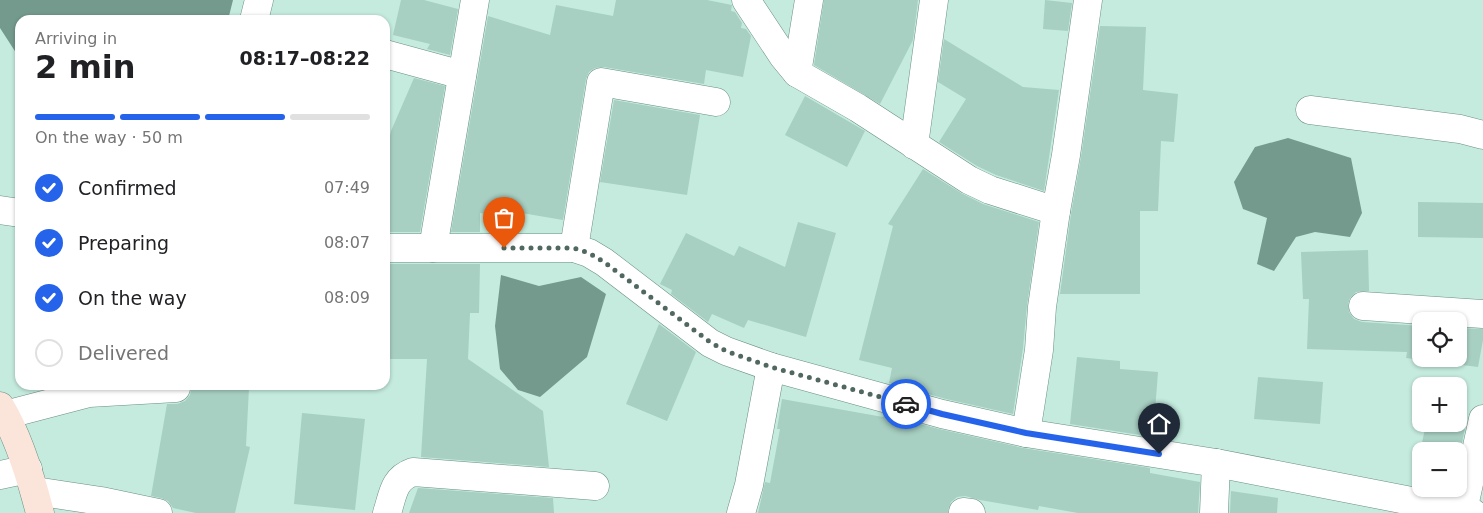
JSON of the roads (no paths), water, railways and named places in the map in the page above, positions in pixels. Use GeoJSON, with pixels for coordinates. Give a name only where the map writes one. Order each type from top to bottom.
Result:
{"type":"FeatureCollection","features":[{"type":"Feature","properties":{"kind":"main road"},"geometry":{"type":"LineString","coordinates":[[3,411],[34,491]]}},
{"type":"Feature","properties":{"kind":"street"},"geometry":{"type":"LineString","coordinates":[[255,15],[259,0]]}},
{"type":"Feature","properties":{"kind":"street"},"geometry":{"type":"LineString","coordinates":[[433,248],[475,0]]}},
{"type":"Feature","properties":{"kind":"street"},"geometry":{"type":"LineString","coordinates":[[746,0],[783,56],[797,73],[858,108],[969,180],[990,190],[1056,211]]}},
{"type":"Feature","properties":{"kind":"street"},"geometry":{"type":"LineString","coordinates":[[797,73],[809,0]]}},
{"type":"Feature","properties":{"kind":"street"},"geometry":{"type":"LineString","coordinates":[[914,145],[934,0]]}},
{"type":"Feature","properties":{"kind":"street"},"geometry":{"type":"LineString","coordinates":[[1026,433],[1039,350],[1042,307],[1088,0]]}},
{"type":"Feature","properties":{"kind":"street"},"geometry":{"type":"LineString","coordinates":[[390,55],[462,75]]}},
{"type":"Feature","properties":{"kind":"street"},"geometry":{"type":"LineString","coordinates":[[574,248],[601,82],[716,102]]}},
{"type":"Feature","properties":{"kind":"street"},"geometry":{"type":"LineString","coordinates":[[1310,110],[1460,129],[1483,134]]}},
{"type":"Feature","properties":{"kind":"street"},"geometry":{"type":"LineString","coordinates":[[0,210],[15,212]]}},
{"type":"Feature","properties":{"kind":"street"},"geometry":{"type":"LineString","coordinates":[[390,248],[574,248],[589,253],[604,262],[710,342],[726,351],[771,367],[942,414],[1026,433],[1216,463],[1468,512],[1480,452],[1483,419]]}},
{"type":"Feature","properties":{"kind":"street"},"geometry":{"type":"LineString","coordinates":[[1363,306],[1483,314]]}},
{"type":"Feature","properties":{"kind":"street"},"geometry":{"type":"LineString","coordinates":[[741,513],[749,486],[771,367]]}},
{"type":"Feature","properties":{"kind":"street"},"geometry":{"type":"LineString","coordinates":[[3,411],[89,393],[141,390]]}},
{"type":"Feature","properties":{"kind":"street"},"geometry":{"type":"LineString","coordinates":[[1214,513],[1216,463]]}},
{"type":"Feature","properties":{"kind":"street"},"geometry":{"type":"LineString","coordinates":[[387,513],[397,482],[403,475],[413,472],[595,486]]}},
{"type":"Feature","properties":{"kind":"street"},"geometry":{"type":"LineString","coordinates":[[0,475],[34,491],[100,501],[158,513]]}}]}
